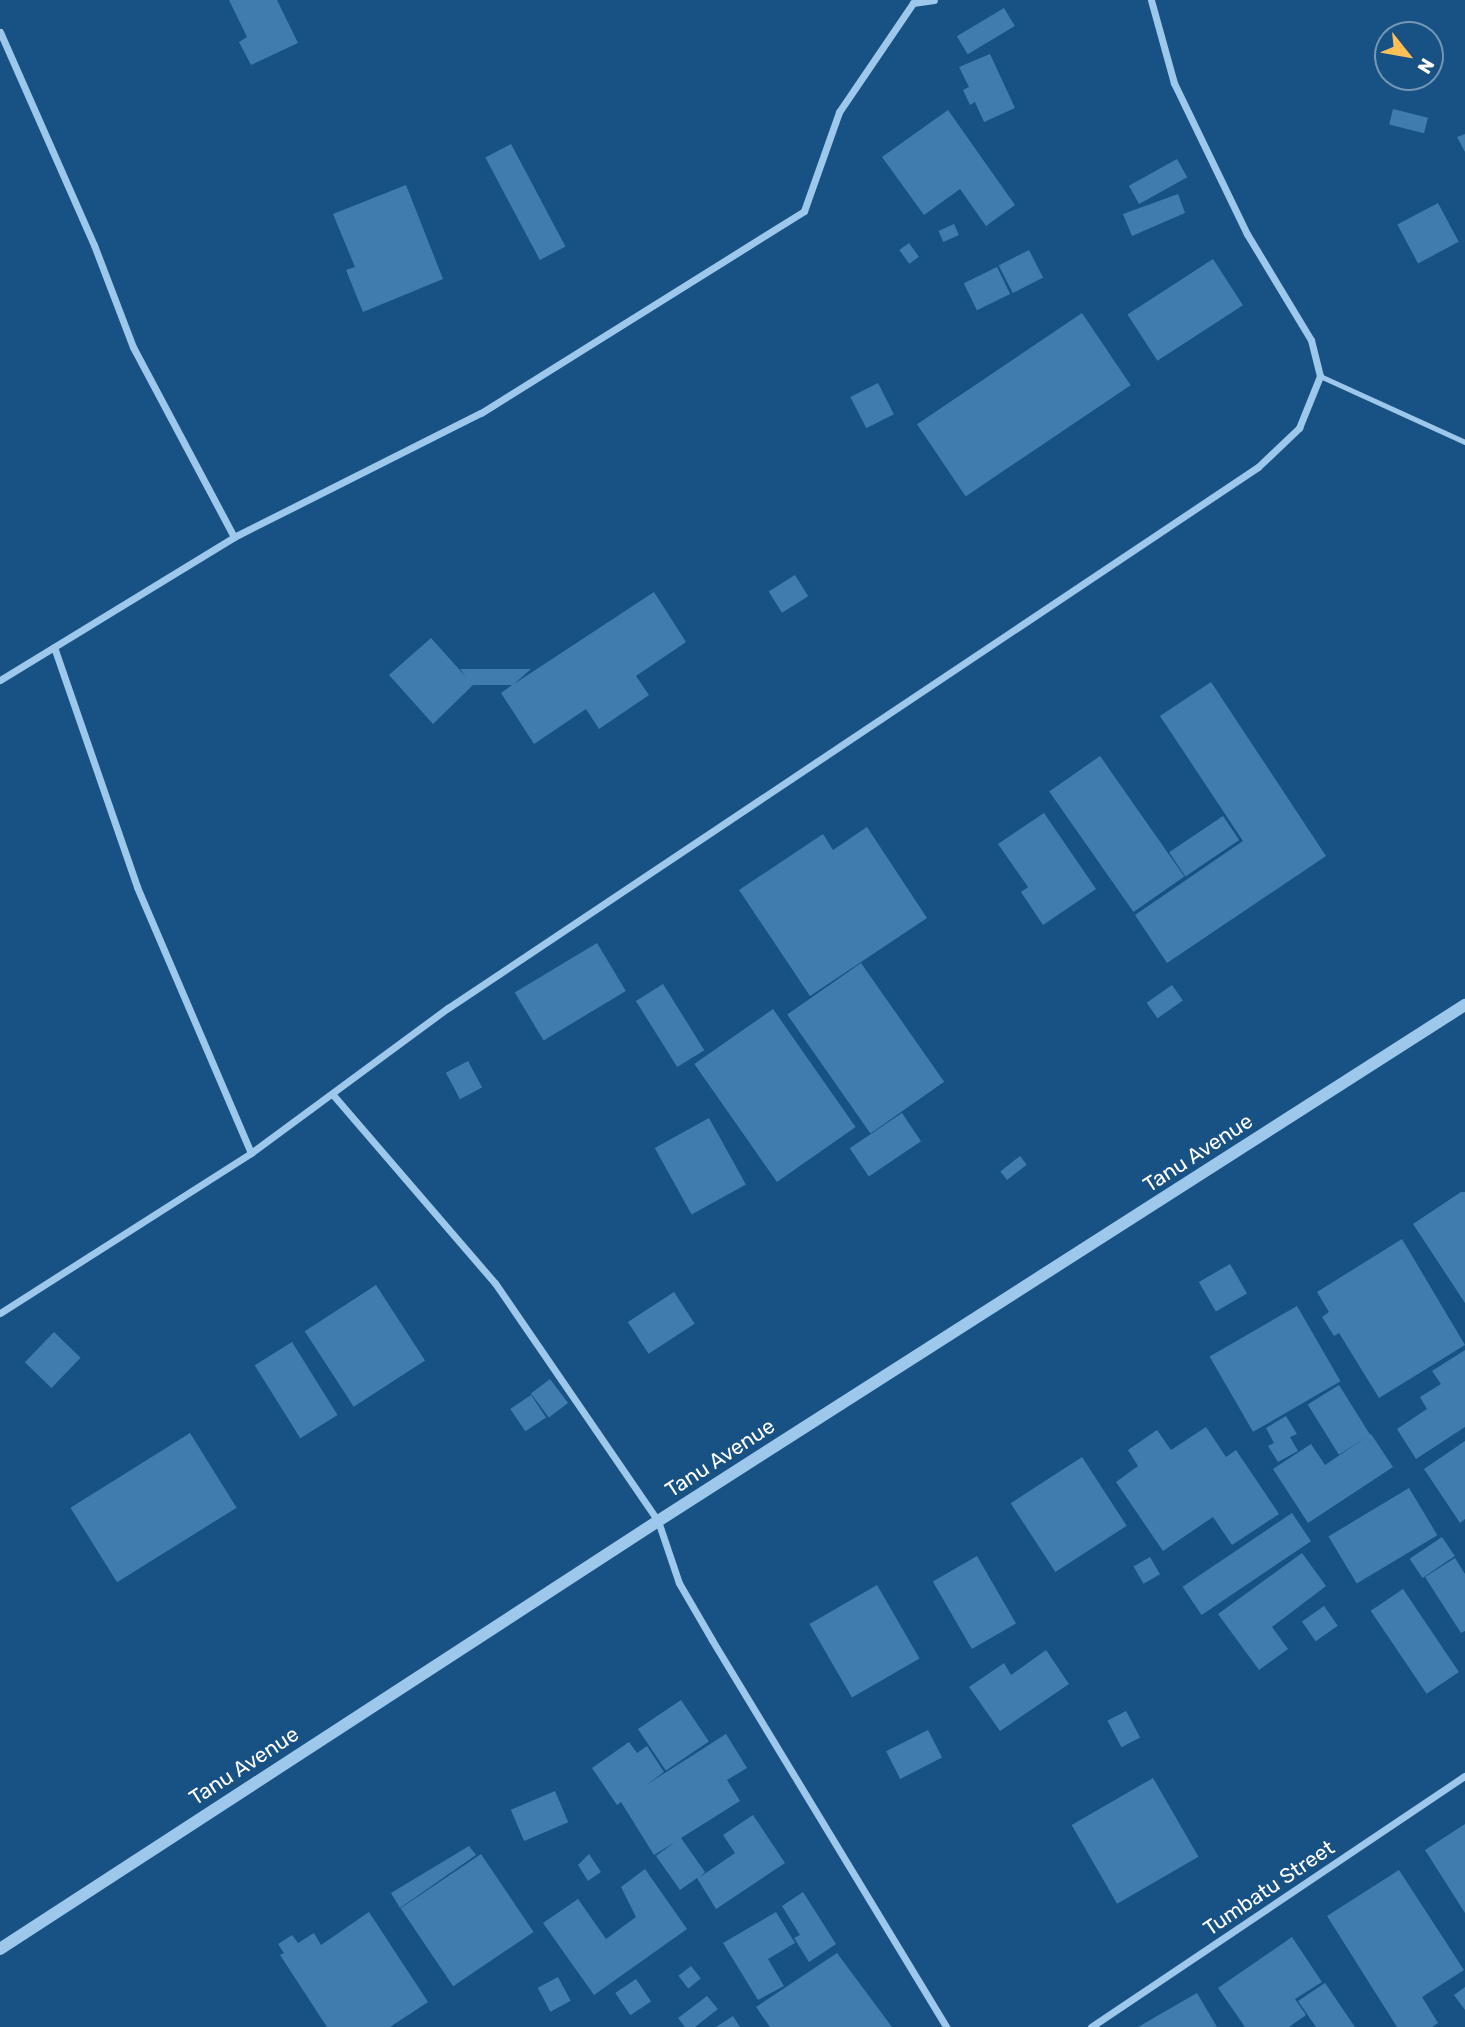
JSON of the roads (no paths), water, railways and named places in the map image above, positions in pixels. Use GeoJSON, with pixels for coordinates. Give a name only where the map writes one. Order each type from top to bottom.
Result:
{"type":"FeatureCollection","features":[{"type":"Feature","properties":{"kind":"street"},"geometry":{"type":"LineString","coordinates":[[0,680],[234,537],[481,413],[804,211],[839,112],[913,3],[934,0]]}},
{"type":"Feature","properties":{"kind":"street"},"geometry":{"type":"LineString","coordinates":[[0,1313],[251,1153],[334,1096],[448,1008],[1258,467],[1299,428],[1320,376],[1311,340],[1247,234],[1174,83],[1152,0]]}},
{"type":"Feature","properties":{"kind":"street"},"geometry":{"type":"LineString","coordinates":[[0,32],[94,245],[133,348],[234,537]]}},
{"type":"Feature","properties":{"kind":"street"},"geometry":{"type":"LineString","coordinates":[[54,647],[138,887],[251,1153]]}},
{"type":"Feature","properties":{"kind":"street","name":"Tanu Avenue"},"geometry":{"type":"LineString","coordinates":[[0,1949],[658,1521],[1465,1005]]}},
{"type":"Feature","properties":{"kind":"street"},"geometry":{"type":"LineString","coordinates":[[334,1096],[495,1283],[658,1521],[679,1583],[946,2027]]}},
{"type":"Feature","properties":{"kind":"street","name":"Tumbatu Street"},"geometry":{"type":"LineString","coordinates":[[1091,2027],[1465,1776]]}},
{"type":"Feature","properties":{"kind":"lane"},"geometry":{"type":"LineString","coordinates":[[1320,376],[1465,442]]}}]}
